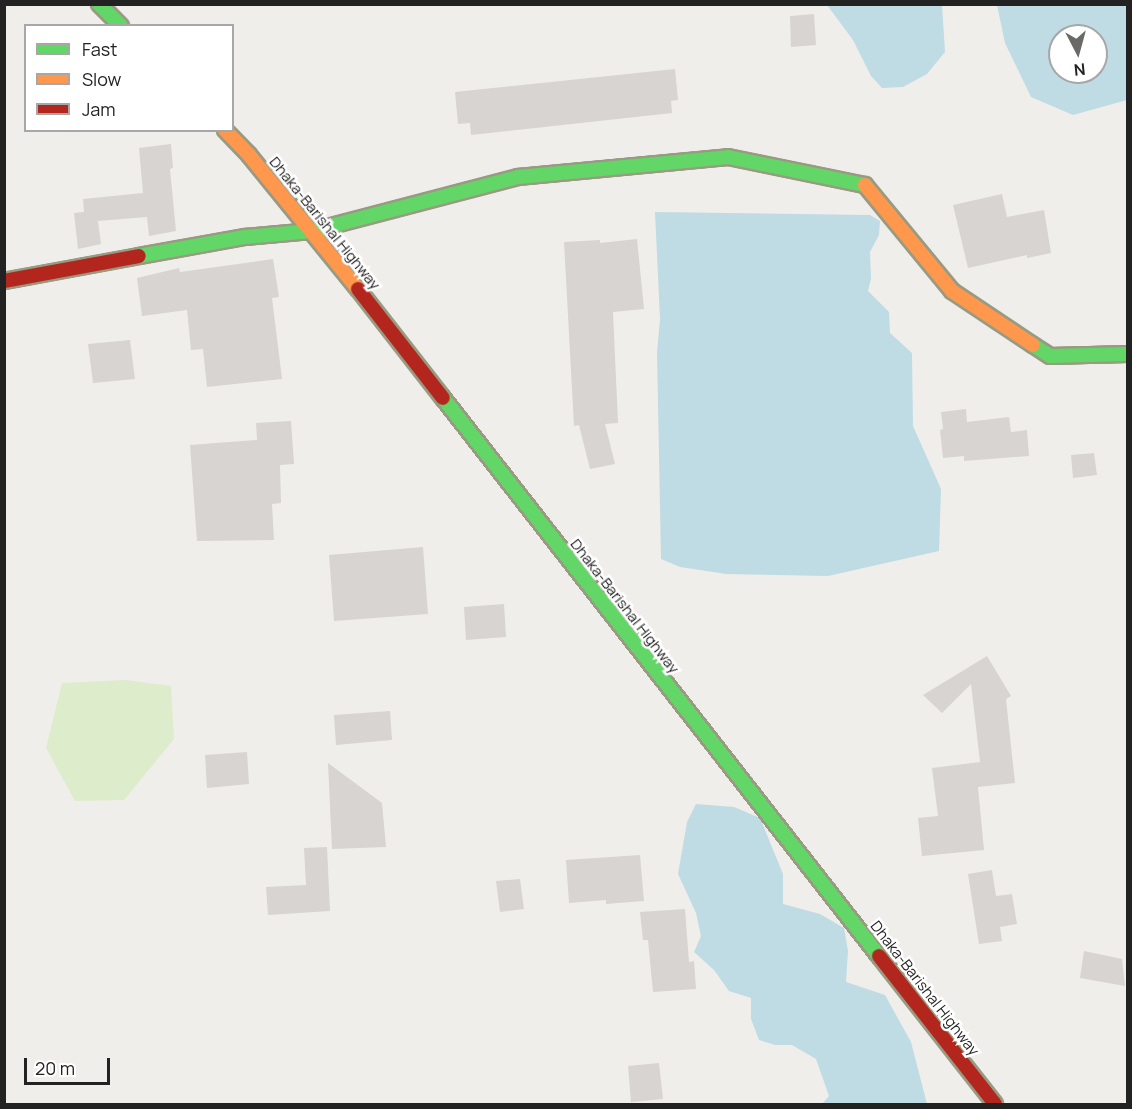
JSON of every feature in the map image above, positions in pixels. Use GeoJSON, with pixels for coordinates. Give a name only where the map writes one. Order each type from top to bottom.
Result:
{"type":"FeatureCollection","features":[{"type":"Feature","properties":{"kind":"main road"},"geometry":{"type":"LineString","coordinates":[[99,4],[119,24]]}},
{"type":"Feature","properties":{"kind":"main road","name":"Dhaka-Barishal Highway"},"geometry":{"type":"LineString","coordinates":[[227,132],[312,231],[995,1104]]}},
{"type":"Feature","properties":{"kind":"main road"},"geometry":{"type":"LineString","coordinates":[[4,281],[245,237],[312,231],[518,177],[728,157],[867,185],[952,291],[1050,356],[1128,354]]}},
{"type":"Feature","properties":{"kind":"green space"},"geometry":{"type":"Polygon","coordinates":[[[126,680],[171,686],[174,739],[124,800],[75,801],[46,748],[62,683],[126,680]]]}},
{"type":"Feature","properties":{"kind":"water"},"geometry":{"type":"Polygon","coordinates":[[[827,5],[942,5],[945,52],[927,74],[903,87],[882,88],[871,76],[853,40],[827,5]]]}},
{"type":"Feature","properties":{"kind":"water"},"geometry":{"type":"Polygon","coordinates":[[[997,5],[1127,5],[1127,100],[1073,115],[1031,97],[1005,43],[997,5]]]}},
{"type":"Feature","properties":{"kind":"water"},"geometry":{"type":"Polygon","coordinates":[[[655,212],[870,215],[880,221],[879,235],[870,252],[871,279],[868,291],[889,312],[890,333],[912,353],[913,426],[941,489],[939,551],[828,576],[726,574],[680,567],[661,559],[657,353],[660,319],[655,212]]]}},
{"type":"Feature","properties":{"kind":"water"},"geometry":{"type":"Polygon","coordinates":[[[696,804],[734,807],[760,818],[783,874],[783,904],[820,914],[844,928],[848,951],[846,982],[885,995],[911,1042],[927,1104],[822,1104],[829,1096],[816,1059],[792,1045],[775,1045],[759,1040],[751,1019],[751,998],[729,991],[714,970],[694,952],[701,936],[696,913],[678,874],[687,822],[696,804]]]}},
{"type":"Feature","properties":{"kind":"building"},"geometry":{"type":"Polygon","coordinates":[[[814,14],[816,45],[791,47],[790,16],[814,14]]]}},
{"type":"Feature","properties":{"kind":"building"},"geometry":{"type":"Polygon","coordinates":[[[675,69],[678,100],[671,101],[672,113],[471,135],[470,123],[458,124],[455,92],[675,69]]]}},
{"type":"Feature","properties":{"kind":"building"},"geometry":{"type":"Polygon","coordinates":[[[171,144],[173,168],[170,169],[176,231],[149,236],[147,217],[98,221],[101,244],[78,249],[74,213],[84,212],[83,199],[143,193],[139,148],[171,144]]]}},
{"type":"Feature","properties":{"kind":"building"},"geometry":{"type":"Polygon","coordinates":[[[1002,194],[1007,217],[1044,210],[1051,253],[1027,258],[1027,255],[968,268],[953,205],[1002,194]]]}},
{"type":"Feature","properties":{"kind":"building"},"geometry":{"type":"Polygon","coordinates":[[[637,239],[644,309],[613,312],[618,423],[605,424],[615,464],[590,469],[579,425],[574,426],[564,242],[600,240],[600,243],[637,239]]]}},
{"type":"Feature","properties":{"kind":"building"},"geometry":{"type":"Polygon","coordinates":[[[273,259],[279,297],[272,298],[282,379],[207,387],[203,349],[191,350],[187,310],[142,316],[137,278],[179,268],[180,272],[273,259]]]}},
{"type":"Feature","properties":{"kind":"building"},"geometry":{"type":"Polygon","coordinates":[[[130,340],[135,379],[93,383],[88,344],[130,340]]]}},
{"type":"Feature","properties":{"kind":"building"},"geometry":{"type":"Polygon","coordinates":[[[966,409],[967,422],[1009,417],[1011,432],[1027,430],[1029,456],[964,461],[964,456],[943,458],[941,412],[966,409]]]}},
{"type":"Feature","properties":{"kind":"building"},"geometry":{"type":"Polygon","coordinates":[[[291,421],[294,464],[280,465],[281,503],[272,504],[274,540],[197,541],[190,445],[257,440],[256,423],[291,421]]]}},
{"type":"Feature","properties":{"kind":"building"},"geometry":{"type":"Polygon","coordinates":[[[1094,453],[1097,475],[1073,478],[1071,455],[1094,453]]]}},
{"type":"Feature","properties":{"kind":"building"},"geometry":{"type":"Polygon","coordinates":[[[423,547],[428,614],[334,621],[329,555],[423,547]]]}},
{"type":"Feature","properties":{"kind":"building"},"geometry":{"type":"Polygon","coordinates":[[[504,604],[506,637],[466,640],[464,607],[504,604]]]}},
{"type":"Feature","properties":{"kind":"building"},"geometry":{"type":"Polygon","coordinates":[[[987,656],[1011,696],[1006,699],[1015,783],[978,787],[984,850],[922,856],[918,818],[938,816],[932,768],[980,762],[971,684],[942,713],[923,695],[987,656]]]}},
{"type":"Feature","properties":{"kind":"building"},"geometry":{"type":"Polygon","coordinates":[[[390,711],[392,740],[336,745],[334,715],[390,711]]]}},
{"type":"Feature","properties":{"kind":"building"},"geometry":{"type":"Polygon","coordinates":[[[247,752],[249,784],[207,788],[205,755],[247,752]]]}},
{"type":"Feature","properties":{"kind":"building"},"geometry":{"type":"Polygon","coordinates":[[[328,763],[382,803],[386,847],[332,849],[328,763]]]}},
{"type":"Feature","properties":{"kind":"building"},"geometry":{"type":"Polygon","coordinates":[[[327,847],[330,911],[268,915],[266,887],[306,885],[304,848],[327,847]]]}},
{"type":"Feature","properties":{"kind":"building"},"geometry":{"type":"Polygon","coordinates":[[[640,855],[644,901],[606,904],[606,900],[569,903],[566,860],[640,855]]]}},
{"type":"Feature","properties":{"kind":"building"},"geometry":{"type":"Polygon","coordinates":[[[992,870],[996,896],[1012,894],[1017,924],[1000,927],[1002,941],[979,944],[968,874],[992,870]]]}},
{"type":"Feature","properties":{"kind":"building"},"geometry":{"type":"Polygon","coordinates":[[[520,879],[524,909],[500,912],[496,881],[520,879]]]}},
{"type":"Feature","properties":{"kind":"building"},"geometry":{"type":"Polygon","coordinates":[[[685,909],[689,962],[694,961],[696,989],[653,992],[648,940],[643,940],[640,912],[685,909]]]}},
{"type":"Feature","properties":{"kind":"building"},"geometry":{"type":"Polygon","coordinates":[[[1084,951],[1122,959],[1125,986],[1080,978],[1084,951]]]}},
{"type":"Feature","properties":{"kind":"building"},"geometry":{"type":"Polygon","coordinates":[[[659,1063],[663,1099],[631,1102],[628,1066],[659,1063]]]}},
{"type":"Feature","properties":{"kind":"traffic: fast"},"geometry":{"type":"LineString","coordinates":[[99,4],[119,24]]}},
{"type":"Feature","properties":{"kind":"traffic: fast"},"geometry":{"type":"LineString","coordinates":[[139,256],[245,237],[312,231],[518,177],[728,157],[865,185]]}},
{"type":"Feature","properties":{"kind":"traffic: fast"},"geometry":{"type":"LineString","coordinates":[[1033,345],[1050,356],[1128,354]]}},
{"type":"Feature","properties":{"kind":"traffic: fast"},"geometry":{"type":"LineString","coordinates":[[443,398],[879,956]]}},
{"type":"Feature","properties":{"kind":"traffic: slow"},"geometry":{"type":"LineString","coordinates":[[227,132],[249,155],[358,289]]}},
{"type":"Feature","properties":{"kind":"traffic: slow"},"geometry":{"type":"LineString","coordinates":[[865,185],[952,291],[1033,345]]}},
{"type":"Feature","properties":{"kind":"traffic: jam"},"geometry":{"type":"LineString","coordinates":[[4,281],[139,256]]}},
{"type":"Feature","properties":{"kind":"traffic: jam"},"geometry":{"type":"LineString","coordinates":[[358,289],[443,398]]}},
{"type":"Feature","properties":{"kind":"traffic: jam"},"geometry":{"type":"LineString","coordinates":[[879,956],[995,1104]]}}]}
